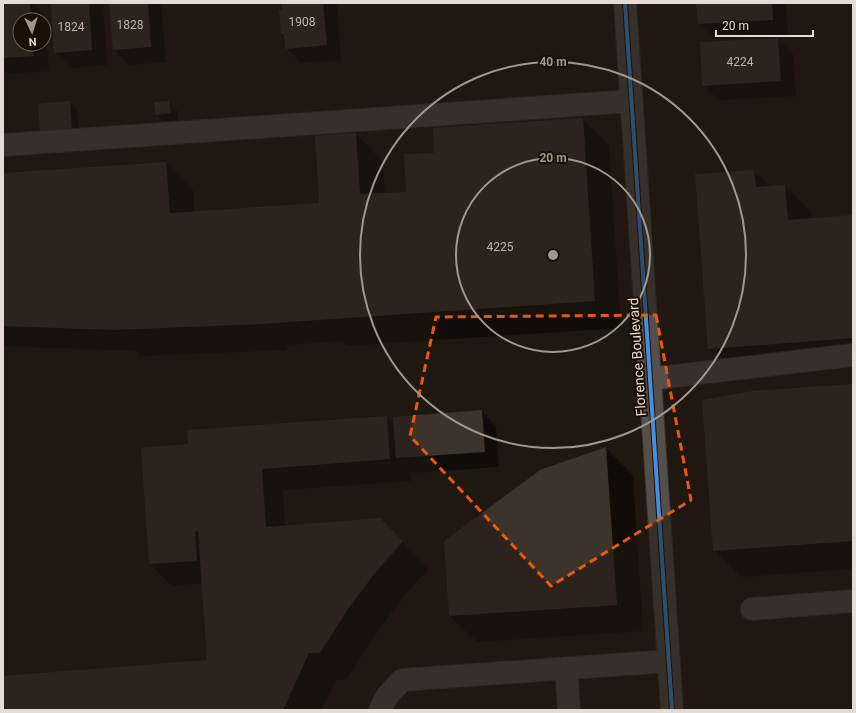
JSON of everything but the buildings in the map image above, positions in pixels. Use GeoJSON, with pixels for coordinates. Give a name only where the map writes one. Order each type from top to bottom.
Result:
{"type":"FeatureCollection","features":[{"type":"Feature","properties":{"kind":"street","name":"Florence Boulevard"},"geometry":{"type":"LineString","coordinates":[[625,3],[672,710]]}},
{"type":"Feature","properties":{"kind":"street"},"geometry":{"type":"LineString","coordinates":[[3,145],[631,101]]}},
{"type":"Feature","properties":{"kind":"street"},"geometry":{"type":"LineString","coordinates":[[649,379],[853,355]]}},
{"type":"Feature","properties":{"kind":"street"},"geometry":{"type":"LineString","coordinates":[[752,609],[853,601]]}},
{"type":"Feature","properties":{"kind":"street"},"geometry":{"type":"LineString","coordinates":[[380,710],[387,696],[402,680],[669,661]]}},
{"type":"Feature","properties":{"kind":"street"},"geometry":{"type":"LineString","coordinates":[[566,668],[569,710]]}},
{"type":"Feature","properties":{"kind":"highlighted area"},"geometry":{"type":"Polygon","coordinates":[[[656,315],[691,500],[551,586],[410,436],[436,317],[656,315]]]}},
{"type":"Feature","properties":{"kind":"cycle path"},"geometry":{"type":"LineString","coordinates":[[625,3],[672,710]]}}]}
